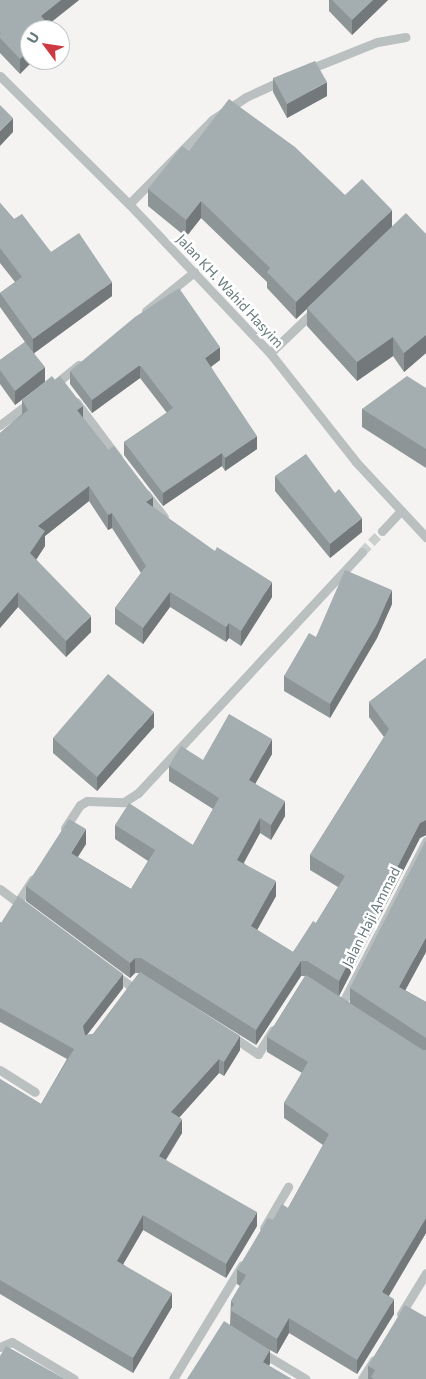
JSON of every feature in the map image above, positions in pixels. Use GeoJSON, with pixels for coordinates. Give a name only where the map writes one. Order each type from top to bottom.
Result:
{"type":"FeatureCollection","features":[{"type":"Feature","properties":{"kind":"street"},"geometry":{"type":"LineString","coordinates":[[129,204],[205,126],[246,97],[368,46],[406,36]]}},
{"type":"Feature","properties":{"kind":"street","name":"Jalan KH. Wahid Hasyim"},"geometry":{"type":"LineString","coordinates":[[0,76],[129,204],[270,353],[400,512],[426,537]]}},
{"type":"Feature","properties":{"kind":"street"},"geometry":{"type":"LineString","coordinates":[[141,315],[194,272]]}},
{"type":"Feature","properties":{"kind":"street"},"geometry":{"type":"LineString","coordinates":[[270,353],[326,300]]}},
{"type":"Feature","properties":{"kind":"street"},"geometry":{"type":"LineString","coordinates":[[0,426],[41,394],[65,388],[89,357]]}},
{"type":"Feature","properties":{"kind":"street"},"geometry":{"type":"LineString","coordinates":[[65,388],[123,464]]}},
{"type":"Feature","properties":{"kind":"street"},"geometry":{"type":"LineString","coordinates":[[140,487],[164,517]]}},
{"type":"Feature","properties":{"kind":"street"},"geometry":{"type":"LineString","coordinates":[[382,531],[400,512]]}},
{"type":"Feature","properties":{"kind":"street"},"geometry":{"type":"LineString","coordinates":[[59,837],[80,805],[87,801],[124,802],[138,793],[362,552]]}},
{"type":"Feature","properties":{"kind":"street","name":"Jalan Haji Ammad"},"geometry":{"type":"LineString","coordinates":[[341,1006],[383,918],[426,841]]}},
{"type":"Feature","properties":{"kind":"street"},"geometry":{"type":"LineString","coordinates":[[18,902],[39,870]]}},
{"type":"Feature","properties":{"kind":"street"},"geometry":{"type":"LineString","coordinates":[[0,888],[33,913]]}},
{"type":"Feature","properties":{"kind":"street"},"geometry":{"type":"LineString","coordinates":[[109,970],[129,991],[138,978]]}},
{"type":"Feature","properties":{"kind":"street"},"geometry":{"type":"LineString","coordinates":[[225,1032],[258,1054],[279,1022]]}},
{"type":"Feature","properties":{"kind":"street"},"geometry":{"type":"LineString","coordinates":[[0,1070],[35,1092]]}},
{"type":"Feature","properties":{"kind":"street"},"geometry":{"type":"LineString","coordinates":[[259,1237],[288,1187]]}},
{"type":"Feature","properties":{"kind":"street"},"geometry":{"type":"LineString","coordinates":[[173,1379],[214,1322],[249,1253]]}},
{"type":"Feature","properties":{"kind":"street"},"geometry":{"type":"LineString","coordinates":[[396,1322],[426,1273]]}},
{"type":"Feature","properties":{"kind":"street"},"geometry":{"type":"LineString","coordinates":[[0,1347],[12,1342],[74,1379]]}},
{"type":"Feature","properties":{"kind":"street"},"geometry":{"type":"LineString","coordinates":[[250,1344],[306,1379]]}},
{"type":"Feature","properties":{"kind":"street"},"geometry":{"type":"LineString","coordinates":[[362,1379],[377,1354]]}},
{"type":"Feature","properties":{"kind":"building"},"geometry":{"type":"Polygon","coordinates":[[[0,0],[61,0],[41,16],[45,20],[20,20],[20,59],[0,38],[0,0]]]}},
{"type":"Feature","properties":{"kind":"building"},"geometry":{"type":"Polygon","coordinates":[[[332,0],[373,0],[352,20],[332,0]]]}},
{"type":"Feature","properties":{"kind":"building"},"geometry":{"type":"Polygon","coordinates":[[[315,61],[327,82],[287,104],[273,78],[315,61]]]}},
{"type":"Feature","properties":{"kind":"building"},"geometry":{"type":"Polygon","coordinates":[[[229,99],[295,147],[345,195],[362,179],[392,210],[296,302],[267,272],[270,268],[201,201],[186,220],[148,189],[182,146],[189,151],[229,99]]]}},
{"type":"Feature","properties":{"kind":"building"},"geometry":{"type":"Polygon","coordinates":[[[0,105],[13,118],[0,131],[0,105]]]}},
{"type":"Feature","properties":{"kind":"building"},"geometry":{"type":"Polygon","coordinates":[[[0,203],[14,219],[22,214],[51,252],[79,233],[112,282],[33,339],[0,293],[22,277],[0,248],[0,203]]]}},
{"type":"Feature","properties":{"kind":"building"},"geometry":{"type":"Polygon","coordinates":[[[406,213],[426,234],[426,335],[404,353],[393,337],[357,362],[307,308],[406,213]]]}},
{"type":"Feature","properties":{"kind":"building"},"geometry":{"type":"Polygon","coordinates":[[[179,288],[220,347],[205,358],[257,436],[225,458],[222,453],[163,493],[124,442],[173,408],[140,365],[92,400],[70,371],[135,317],[179,288]]]}},
{"type":"Feature","properties":{"kind":"building"},"geometry":{"type":"Polygon","coordinates":[[[25,342],[45,367],[15,391],[0,370],[0,360],[25,342]]]}},
{"type":"Feature","properties":{"kind":"building"},"geometry":{"type":"Polygon","coordinates":[[[52,376],[55,380],[60,376],[83,406],[77,410],[108,450],[114,446],[153,497],[146,502],[215,551],[217,547],[272,582],[241,631],[229,623],[226,627],[170,592],[143,628],[115,608],[146,566],[112,513],[108,515],[89,486],[38,526],[45,531],[30,553],[91,616],[66,641],[18,592],[0,613],[0,433],[28,410],[22,400],[52,376]]]}},
{"type":"Feature","properties":{"kind":"building"},"geometry":{"type":"Polygon","coordinates":[[[407,376],[426,388],[426,449],[362,409],[407,376]]]}},
{"type":"Feature","properties":{"kind":"building"},"geometry":{"type":"Polygon","coordinates":[[[306,454],[335,493],[339,489],[362,518],[330,544],[275,476],[306,454]]]}},
{"type":"Feature","properties":{"kind":"building"},"geometry":{"type":"Polygon","coordinates":[[[345,570],[392,590],[377,624],[330,704],[284,676],[309,633],[316,637],[345,570]]]}},
{"type":"Feature","properties":{"kind":"building"},"geometry":{"type":"Polygon","coordinates":[[[426,658],[426,820],[420,823],[339,981],[307,961],[301,961],[256,1030],[141,958],[135,958],[130,963],[26,886],[69,819],[86,829],[71,853],[131,889],[155,850],[115,825],[129,803],[193,845],[219,798],[169,766],[181,746],[203,760],[229,714],[272,739],[249,780],[285,801],[271,825],[260,818],[237,860],[276,881],[251,926],[293,952],[313,921],[316,923],[345,876],[310,855],[389,729],[369,702],[426,658]]]}},
{"type":"Feature","properties":{"kind":"building"},"geometry":{"type":"Polygon","coordinates":[[[108,674],[154,712],[97,777],[53,738],[108,674]]]}},
{"type":"Feature","properties":{"kind":"building"},"geometry":{"type":"Polygon","coordinates":[[[426,840],[426,937],[399,987],[426,1002],[426,1038],[350,988],[426,840]]]}},
{"type":"Feature","properties":{"kind":"building"},"geometry":{"type":"Polygon","coordinates":[[[18,896],[123,974],[83,1026],[85,1035],[93,1034],[140,972],[240,1036],[224,1062],[219,1059],[171,1112],[182,1119],[159,1156],[257,1212],[226,1264],[143,1215],[117,1261],[172,1293],[133,1358],[0,1280],[0,1079],[41,1104],[74,1049],[0,1008],[0,922],[18,896]]]}},
{"type":"Feature","properties":{"kind":"building"},"geometry":{"type":"Polygon","coordinates":[[[306,975],[423,1050],[426,1050],[426,1218],[382,1292],[394,1299],[357,1360],[289,1318],[277,1339],[230,1310],[234,1304],[231,1301],[246,1275],[237,1270],[268,1218],[273,1220],[282,1204],[288,1208],[329,1134],[284,1103],[308,1062],[267,1037],[306,975]]]}},
{"type":"Feature","properties":{"kind":"building"},"geometry":{"type":"Polygon","coordinates":[[[405,1305],[426,1317],[426,1379],[374,1379],[371,1377],[375,1370],[368,1366],[405,1305]]]}},
{"type":"Feature","properties":{"kind":"building"},"geometry":{"type":"Polygon","coordinates":[[[224,1321],[270,1350],[263,1362],[292,1379],[187,1379],[224,1321]]]}},
{"type":"Feature","properties":{"kind":"building"},"geometry":{"type":"Polygon","coordinates":[[[6,1346],[65,1379],[0,1379],[0,1356],[6,1346]]]}},
{"type":"Feature","properties":{"kind":"tunnel"},"geometry":{"type":"LineString","coordinates":[[362,552],[382,531]]}}]}
